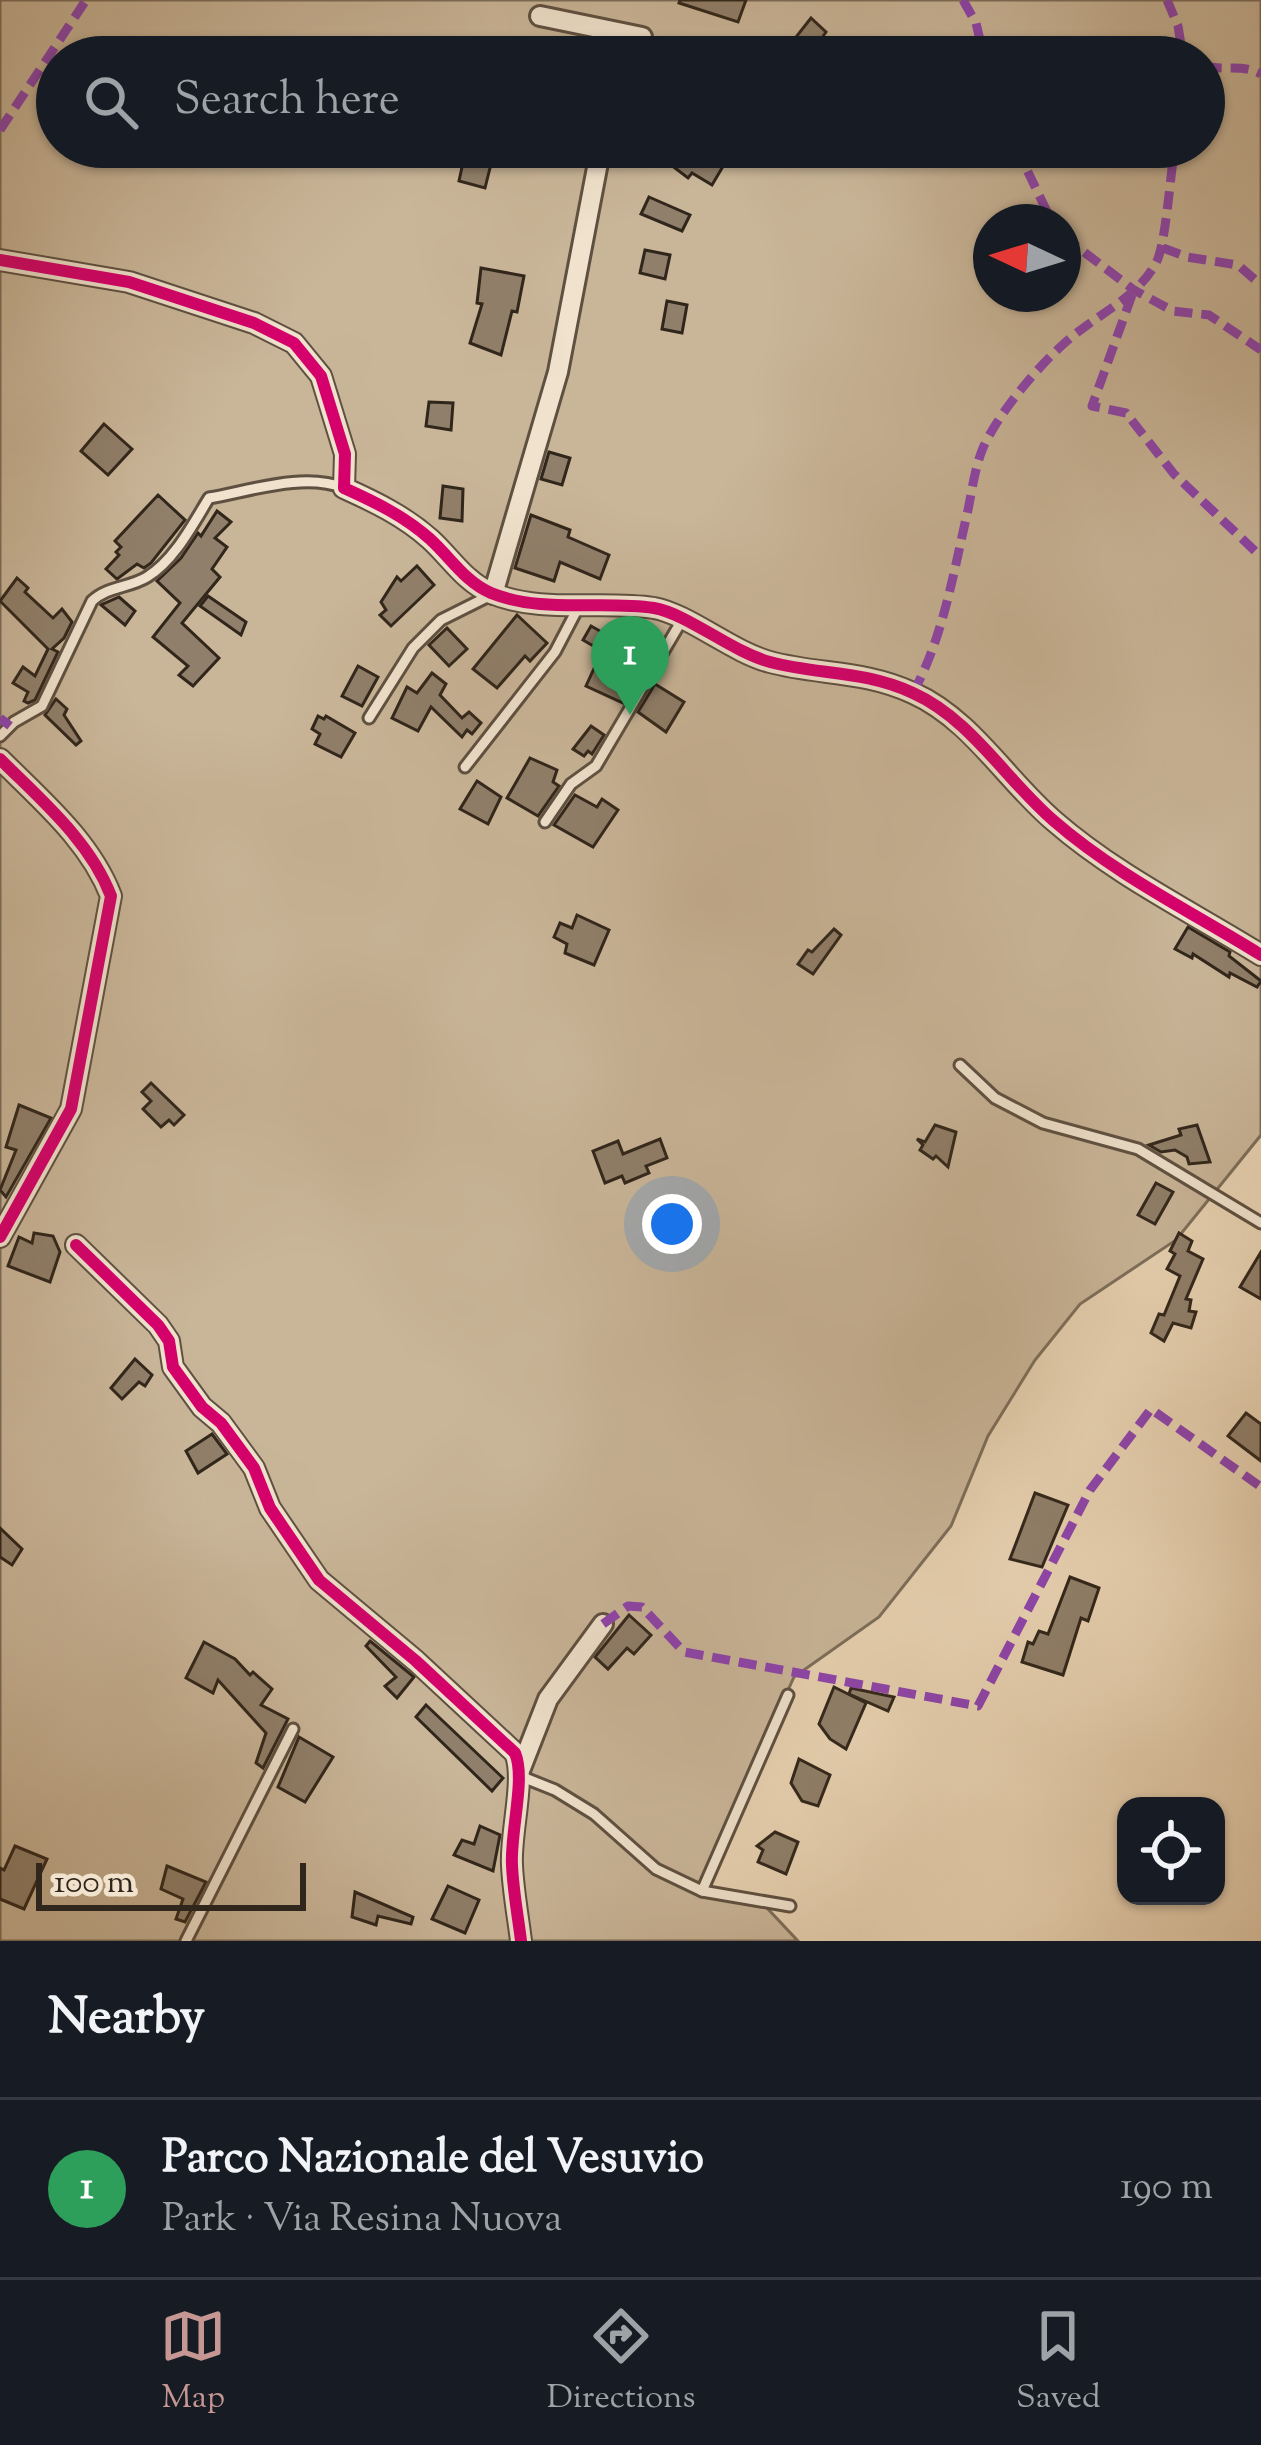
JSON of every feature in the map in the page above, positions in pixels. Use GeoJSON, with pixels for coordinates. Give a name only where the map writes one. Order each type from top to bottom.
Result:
{"type":"FeatureCollection","features":[{"type":"Feature","properties":{"kind":"street"},"geometry":{"type":"LineString","coordinates":[[540,16],[637,36]]}},
{"type":"Feature","properties":{"kind":"street"},"geometry":{"type":"LineString","coordinates":[[493,594],[559,371],[598,168]]}},
{"type":"Feature","properties":{"kind":"street"},"geometry":{"type":"LineString","coordinates":[[0,260],[129,282],[254,323],[294,343],[321,376],[345,454],[344,488],[385,506],[430,539],[472,582],[493,594],[556,606],[659,609],[771,663],[864,676],[931,703],[949,714],[1053,821],[1114,867],[1261,956]]}},
{"type":"Feature","properties":{"kind":"street"},"geometry":{"type":"LineString","coordinates":[[0,759],[101,870],[111,896],[71,1109],[0,1237]]}},
{"type":"Feature","properties":{"kind":"street"},"geometry":{"type":"LineString","coordinates":[[76,1244],[158,1325],[169,1341],[173,1367],[254,1468],[270,1508],[319,1580],[416,1660],[519,1765]]}},
{"type":"Feature","properties":{"kind":"street"},"geometry":{"type":"LineString","coordinates":[[521,1941],[512,1865],[519,1765],[548,1699],[603,1624]]}},
{"type":"Feature","properties":{"kind":"lane"},"geometry":{"type":"LineString","coordinates":[[0,736],[42,706],[92,601],[100,593],[148,577],[188,534],[209,498],[327,481],[344,488]]}},
{"type":"Feature","properties":{"kind":"lane"},"geometry":{"type":"LineString","coordinates":[[369,718],[412,648],[441,620],[493,594]]}},
{"type":"Feature","properties":{"kind":"lane"},"geometry":{"type":"LineString","coordinates":[[465,767],[555,652],[580,605]]}},
{"type":"Feature","properties":{"kind":"lane"},"geometry":{"type":"LineString","coordinates":[[545,822],[571,784],[596,766],[682,620]]}},
{"type":"Feature","properties":{"kind":"lane"},"geometry":{"type":"LineString","coordinates":[[960,1065],[995,1098],[1043,1123],[1138,1149],[1261,1223]]}},
{"type":"Feature","properties":{"kind":"lane"},"geometry":{"type":"LineString","coordinates":[[702,1891],[788,1696]]}},
{"type":"Feature","properties":{"kind":"lane"},"geometry":{"type":"LineString","coordinates":[[186,1941],[292,1729]]}},
{"type":"Feature","properties":{"kind":"lane"},"geometry":{"type":"LineString","coordinates":[[519,1765],[593,1814],[656,1870],[702,1891],[790,1906]]}},
{"type":"Feature","properties":{"kind":"shaded area"},"geometry":{"type":"Polygon","coordinates":[[[0,0],[1261,0],[1261,1135],[1176,1240],[1080,1304],[1035,1360],[988,1436],[951,1526],[879,1617],[794,1677],[696,1893],[766,1907],[798,1941],[0,1941],[0,0]]]}},
{"type":"Feature","properties":{"kind":"building"},"geometry":{"type":"Polygon","coordinates":[[[680,0],[746,0],[738,22],[680,0]]]}},
{"type":"Feature","properties":{"kind":"building"},"geometry":{"type":"Polygon","coordinates":[[[811,18],[826,32],[823,36],[797,36],[811,18]]]}},
{"type":"Feature","properties":{"kind":"building"},"geometry":{"type":"Polygon","coordinates":[[[462,168],[490,168],[485,188],[459,181],[462,168]]]}},
{"type":"Feature","properties":{"kind":"building"},"geometry":{"type":"Polygon","coordinates":[[[675,168],[722,168],[712,185],[692,173],[688,178],[675,168]]]}},
{"type":"Feature","properties":{"kind":"building"},"geometry":{"type":"Polygon","coordinates":[[[649,197],[690,215],[682,231],[641,214],[649,197]]]}},
{"type":"Feature","properties":{"kind":"building"},"geometry":{"type":"Polygon","coordinates":[[[645,250],[670,255],[665,279],[640,273],[645,250]]]}},
{"type":"Feature","properties":{"kind":"building"},"geometry":{"type":"Polygon","coordinates":[[[481,268],[524,276],[501,355],[470,343],[482,304],[477,303],[481,268]]]}},
{"type":"Feature","properties":{"kind":"building"},"geometry":{"type":"Polygon","coordinates":[[[667,301],[687,305],[682,333],[662,329],[667,301]]]}},
{"type":"Feature","properties":{"kind":"building"},"geometry":{"type":"Polygon","coordinates":[[[429,402],[453,403],[451,430],[426,426],[429,402]]]}},
{"type":"Feature","properties":{"kind":"building"},"geometry":{"type":"Polygon","coordinates":[[[104,424],[132,449],[108,475],[81,451],[104,424]]]}},
{"type":"Feature","properties":{"kind":"building"},"geometry":{"type":"Polygon","coordinates":[[[549,452],[570,458],[562,485],[541,479],[549,452]]]}},
{"type":"Feature","properties":{"kind":"building"},"geometry":{"type":"Polygon","coordinates":[[[443,486],[463,489],[462,521],[440,518],[443,486]]]}},
{"type":"Feature","properties":{"kind":"building"},"geometry":{"type":"Polygon","coordinates":[[[158,495],[185,520],[151,563],[144,568],[137,564],[117,579],[106,569],[119,555],[116,552],[121,547],[115,541],[158,495]]]}},
{"type":"Feature","properties":{"kind":"building"},"geometry":{"type":"Polygon","coordinates":[[[217,511],[231,522],[215,538],[227,547],[212,569],[220,577],[182,623],[219,658],[193,686],[179,675],[188,666],[153,637],[180,603],[157,581],[198,533],[201,536],[217,511]]]}},
{"type":"Feature","properties":{"kind":"building"},"geometry":{"type":"Polygon","coordinates":[[[531,515],[570,530],[568,537],[609,555],[600,579],[560,562],[554,581],[515,568],[531,515]]]}},
{"type":"Feature","properties":{"kind":"building"},"geometry":{"type":"Polygon","coordinates":[[[417,566],[434,585],[391,626],[380,615],[386,610],[381,602],[397,577],[401,581],[417,566]]]}},
{"type":"Feature","properties":{"kind":"building"},"geometry":{"type":"Polygon","coordinates":[[[17,578],[53,618],[62,609],[72,622],[52,649],[58,652],[35,700],[28,703],[24,701],[28,692],[13,683],[23,667],[35,676],[48,649],[0,601],[17,578]]]}},
{"type":"Feature","properties":{"kind":"building"},"geometry":{"type":"Polygon","coordinates":[[[208,596],[246,622],[241,635],[200,606],[208,596]]]}},
{"type":"Feature","properties":{"kind":"building"},"geometry":{"type":"Polygon","coordinates":[[[119,597],[135,611],[125,625],[101,605],[119,597]]]}},
{"type":"Feature","properties":{"kind":"building"},"geometry":{"type":"Polygon","coordinates":[[[517,615],[547,643],[530,661],[525,656],[497,688],[473,669],[517,615]]]}},
{"type":"Feature","properties":{"kind":"building"},"geometry":{"type":"Polygon","coordinates":[[[631,624],[650,635],[652,645],[623,703],[586,686],[602,651],[583,640],[591,626],[621,643],[631,624]]]}},
{"type":"Feature","properties":{"kind":"building"},"geometry":{"type":"Polygon","coordinates":[[[447,628],[467,649],[449,666],[429,645],[447,628]]]}},
{"type":"Feature","properties":{"kind":"building"},"geometry":{"type":"Polygon","coordinates":[[[358,666],[378,677],[362,706],[342,696],[358,666]]]}},
{"type":"Feature","properties":{"kind":"building"},"geometry":{"type":"Polygon","coordinates":[[[432,673],[446,684],[440,695],[462,718],[469,712],[481,723],[472,734],[467,730],[462,737],[431,707],[418,731],[392,718],[407,687],[417,693],[432,673]]]}},
{"type":"Feature","properties":{"kind":"building"},"geometry":{"type":"Polygon","coordinates":[[[655,684],[684,702],[666,732],[638,712],[655,684]]]}},
{"type":"Feature","properties":{"kind":"building"},"geometry":{"type":"Polygon","coordinates":[[[56,699],[67,709],[64,715],[81,741],[76,745],[45,715],[56,699]]]}},
{"type":"Feature","properties":{"kind":"building"},"geometry":{"type":"Polygon","coordinates":[[[318,716],[355,733],[341,757],[315,744],[320,734],[312,729],[318,716]]]}},
{"type":"Feature","properties":{"kind":"building"},"geometry":{"type":"Polygon","coordinates":[[[591,726],[604,735],[592,754],[588,751],[584,756],[573,749],[591,726]]]}},
{"type":"Feature","properties":{"kind":"building"},"geometry":{"type":"Polygon","coordinates":[[[530,758],[557,770],[553,782],[559,786],[538,816],[507,798],[530,758]]]}},
{"type":"Feature","properties":{"kind":"building"},"geometry":{"type":"Polygon","coordinates":[[[477,781],[501,797],[488,824],[460,809],[477,781]]]}},
{"type":"Feature","properties":{"kind":"building"},"geometry":{"type":"Polygon","coordinates":[[[575,795],[597,807],[602,799],[618,810],[593,847],[554,825],[575,795]]]}},
{"type":"Feature","properties":{"kind":"building"},"geometry":{"type":"Polygon","coordinates":[[[577,915],[609,930],[594,965],[565,953],[567,944],[554,937],[560,923],[572,928],[577,915]]]}},
{"type":"Feature","properties":{"kind":"building"},"geometry":{"type":"Polygon","coordinates":[[[1188,927],[1230,952],[1229,956],[1261,981],[1257,987],[1175,949],[1188,927]]]}},
{"type":"Feature","properties":{"kind":"building"},"geometry":{"type":"Polygon","coordinates":[[[834,929],[841,935],[813,974],[798,964],[808,950],[812,952],[834,929]]]}},
{"type":"Feature","properties":{"kind":"building"},"geometry":{"type":"Polygon","coordinates":[[[151,1083],[184,1115],[174,1125],[169,1120],[161,1127],[143,1109],[151,1101],[142,1092],[151,1083]]]}},
{"type":"Feature","properties":{"kind":"building"},"geometry":{"type":"Polygon","coordinates":[[[19,1105],[51,1118],[6,1197],[0,1190],[16,1150],[6,1147],[19,1105]]]}},
{"type":"Feature","properties":{"kind":"building"},"geometry":{"type":"Polygon","coordinates":[[[935,1125],[956,1132],[948,1167],[920,1150],[923,1145],[917,1139],[925,1142],[935,1125]]]}},
{"type":"Feature","properties":{"kind":"building"},"geometry":{"type":"Polygon","coordinates":[[[1197,1125],[1210,1162],[1189,1164],[1175,1150],[1161,1152],[1149,1145],[1181,1135],[1179,1129],[1197,1125]]]}},
{"type":"Feature","properties":{"kind":"building"},"geometry":{"type":"Polygon","coordinates":[[[660,1139],[667,1158],[646,1166],[649,1173],[625,1183],[622,1176],[605,1183],[593,1151],[618,1141],[623,1154],[660,1139]]]}},
{"type":"Feature","properties":{"kind":"building"},"geometry":{"type":"Polygon","coordinates":[[[1156,1183],[1173,1192],[1155,1224],[1138,1215],[1156,1183]]]}},
{"type":"Feature","properties":{"kind":"building"},"geometry":{"type":"Polygon","coordinates":[[[34,1233],[53,1236],[60,1252],[50,1282],[8,1266],[19,1237],[32,1243],[34,1233]]]}},
{"type":"Feature","properties":{"kind":"building"},"geometry":{"type":"Polygon","coordinates":[[[1179,1233],[1192,1241],[1188,1251],[1203,1259],[1186,1299],[1191,1300],[1189,1311],[1196,1312],[1191,1328],[1173,1323],[1164,1341],[1151,1333],[1180,1276],[1167,1269],[1179,1233]]]}},
{"type":"Feature","properties":{"kind":"building"},"geometry":{"type":"Polygon","coordinates":[[[1261,1252],[1261,1299],[1240,1287],[1261,1252]]]}},
{"type":"Feature","properties":{"kind":"building"},"geometry":{"type":"Polygon","coordinates":[[[135,1359],[152,1375],[145,1386],[139,1382],[122,1399],[111,1388],[135,1359]]]}},
{"type":"Feature","properties":{"kind":"building"},"geometry":{"type":"Polygon","coordinates":[[[1246,1413],[1261,1424],[1261,1461],[1228,1436],[1246,1413]]]}},
{"type":"Feature","properties":{"kind":"building"},"geometry":{"type":"Polygon","coordinates":[[[212,1434],[227,1454],[198,1473],[186,1451],[212,1434]]]}},
{"type":"Feature","properties":{"kind":"building"},"geometry":{"type":"Polygon","coordinates":[[[1035,1493],[1068,1505],[1042,1567],[1010,1559],[1035,1493]]]}},
{"type":"Feature","properties":{"kind":"building"},"geometry":{"type":"Polygon","coordinates":[[[0,1528],[22,1549],[12,1565],[0,1557],[0,1528]]]}},
{"type":"Feature","properties":{"kind":"building"},"geometry":{"type":"Polygon","coordinates":[[[1070,1577],[1099,1588],[1088,1621],[1081,1618],[1063,1675],[1022,1662],[1028,1642],[1033,1644],[1039,1631],[1048,1634],[1070,1577]]]}},
{"type":"Feature","properties":{"kind":"building"},"geometry":{"type":"Polygon","coordinates":[[[629,1615],[651,1635],[634,1654],[627,1648],[608,1669],[595,1657],[629,1615]]]}},
{"type":"Feature","properties":{"kind":"building"},"geometry":{"type":"Polygon","coordinates":[[[370,1641],[414,1677],[397,1698],[385,1686],[396,1677],[366,1646],[370,1641]]]}},
{"type":"Feature","properties":{"kind":"building"},"geometry":{"type":"Polygon","coordinates":[[[204,1642],[235,1659],[272,1689],[261,1705],[288,1719],[263,1768],[256,1763],[266,1733],[218,1680],[213,1693],[186,1678],[204,1642]]]}},
{"type":"Feature","properties":{"kind":"building"},"geometry":{"type":"Polygon","coordinates":[[[834,1687],[866,1703],[846,1749],[819,1724],[834,1687]]]}},
{"type":"Feature","properties":{"kind":"building"},"geometry":{"type":"Polygon","coordinates":[[[851,1688],[894,1697],[888,1711],[849,1694],[851,1688]]]}},
{"type":"Feature","properties":{"kind":"building"},"geometry":{"type":"Polygon","coordinates":[[[426,1705],[503,1778],[492,1791],[416,1717],[426,1705]]]}},
{"type":"Feature","properties":{"kind":"building"},"geometry":{"type":"Polygon","coordinates":[[[299,1737],[333,1757],[305,1802],[278,1787],[299,1737]]]}},
{"type":"Feature","properties":{"kind":"building"},"geometry":{"type":"Polygon","coordinates":[[[799,1759],[830,1775],[818,1806],[802,1801],[791,1783],[799,1759]]]}},
{"type":"Feature","properties":{"kind":"building"},"geometry":{"type":"Polygon","coordinates":[[[480,1826],[500,1835],[493,1871],[454,1855],[462,1840],[474,1844],[480,1826]]]}},
{"type":"Feature","properties":{"kind":"building"},"geometry":{"type":"Polygon","coordinates":[[[775,1832],[798,1842],[786,1874],[758,1862],[763,1850],[757,1846],[775,1832]]]}},
{"type":"Feature","properties":{"kind":"building"},"geometry":{"type":"Polygon","coordinates":[[[15,1846],[47,1859],[24,1909],[0,1899],[0,1868],[4,1870],[15,1846]]]}},
{"type":"Feature","properties":{"kind":"building"},"geometry":{"type":"Polygon","coordinates":[[[167,1866],[206,1882],[185,1922],[176,1919],[183,1899],[161,1889],[167,1866]]]}},
{"type":"Feature","properties":{"kind":"building"},"geometry":{"type":"Polygon","coordinates":[[[448,1886],[479,1900],[465,1933],[432,1919],[448,1886]]]}},
{"type":"Feature","properties":{"kind":"building"},"geometry":{"type":"Polygon","coordinates":[[[355,1892],[413,1917],[411,1924],[378,1916],[376,1925],[352,1917],[355,1892]]]}},
{"type":"Feature","properties":{"kind":"marked path"},"geometry":{"type":"LineString","coordinates":[[62,36],[86,0]]}},
{"type":"Feature","properties":{"kind":"marked path"},"geometry":{"type":"LineString","coordinates":[[963,0],[979,36]]}},
{"type":"Feature","properties":{"kind":"marked path"},"geometry":{"type":"LineString","coordinates":[[1167,0],[1180,36]]}},
{"type":"Feature","properties":{"kind":"marked path"},"geometry":{"type":"LineString","coordinates":[[1225,68],[1261,74]]}},
{"type":"Feature","properties":{"kind":"marked path"},"geometry":{"type":"LineString","coordinates":[[0,130],[36,76]]}},
{"type":"Feature","properties":{"kind":"marked path"},"geometry":{"type":"LineString","coordinates":[[1026,168],[1043,204]]}},
{"type":"Feature","properties":{"kind":"marked path"},"geometry":{"type":"LineString","coordinates":[[913,693],[940,626],[983,448],[1040,367],[1149,274],[1159,254],[1172,168]]}},
{"type":"Feature","properties":{"kind":"marked path"},"geometry":{"type":"LineString","coordinates":[[1163,248],[1238,265],[1261,285]]}},
{"type":"Feature","properties":{"kind":"marked path"},"geometry":{"type":"LineString","coordinates":[[1081,250],[1134,290],[1173,311],[1209,315],[1261,350]]}},
{"type":"Feature","properties":{"kind":"marked path"},"geometry":{"type":"LineString","coordinates":[[1132,295],[1092,406],[1126,413],[1174,474],[1256,552],[1261,551]]}},
{"type":"Feature","properties":{"kind":"marked path"},"geometry":{"type":"LineString","coordinates":[[0,718],[10,726]]}},
{"type":"Feature","properties":{"kind":"marked path"},"geometry":{"type":"LineString","coordinates":[[603,1624],[628,1606],[642,1607],[684,1652],[978,1706],[1090,1490],[1151,1409],[1261,1487]]}},
{"type":"Feature","properties":{"kind":"cycle path"},"geometry":{"type":"LineString","coordinates":[[0,260],[129,282],[254,323],[294,343],[321,376],[345,454],[344,488],[410,523],[482,588],[531,603],[654,608],[770,662],[876,680],[913,693],[953,718],[1078,840],[1261,955]]}},
{"type":"Feature","properties":{"kind":"cycle path"},"geometry":{"type":"LineString","coordinates":[[0,759],[77,839],[111,896],[71,1109],[0,1237]]}},
{"type":"Feature","properties":{"kind":"cycle path"},"geometry":{"type":"LineString","coordinates":[[76,1245],[158,1325],[169,1341],[173,1367],[254,1468],[270,1508],[319,1580],[515,1753],[519,1777],[512,1865],[521,1941]]}},
{"type":"Feature","properties":{"kind":"place","name":"Parco Nazionale del Vesuvio"},"geometry":{"type":"Point","coordinates":[630,715]}}]}
